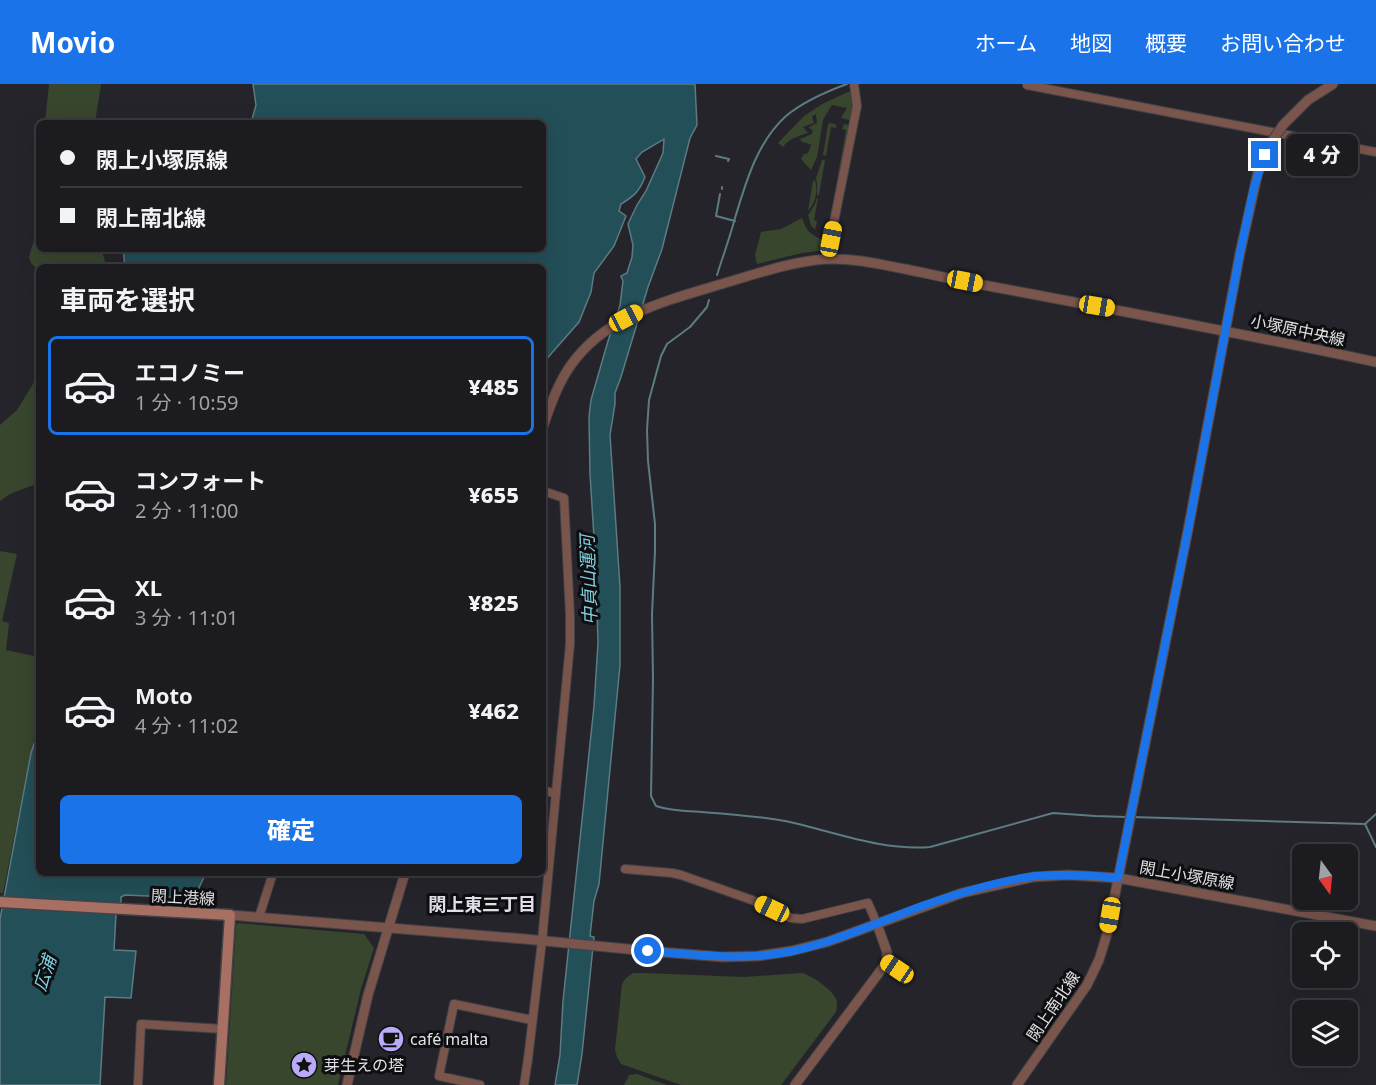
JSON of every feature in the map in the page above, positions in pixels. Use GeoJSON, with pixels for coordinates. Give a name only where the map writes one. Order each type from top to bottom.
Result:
{"type":"FeatureCollection","features":[{"type":"Feature","properties":{"kind":"main road","name":"閖上港線"},"geometry":{"type":"LineString","coordinates":[[0,902],[230,915],[219,1085]]}},
{"type":"Feature","properties":{"kind":"street","name":"閖上南北線"},"geometry":{"type":"LineString","coordinates":[[1017,1085],[1087,985],[1099,960],[1107,934],[1254,187],[1265,155],[1283,125],[1308,100],[1333,84]]}},
{"type":"Feature","properties":{"kind":"street"},"geometry":{"type":"LineString","coordinates":[[829,259],[829,247],[857,106],[854,85]]}},
{"type":"Feature","properties":{"kind":"street"},"geometry":{"type":"LineString","coordinates":[[1027,85],[1376,152]]}},
{"type":"Feature","properties":{"kind":"street","name":"小塚原中央線"},"geometry":{"type":"LineString","coordinates":[[546,420],[561,382],[571,365],[584,350],[613,325],[641,310],[720,285],[791,264],[829,259],[876,263],[1376,362]]}},
{"type":"Feature","properties":{"kind":"street"},"geometry":{"type":"LineString","coordinates":[[524,1085],[542,941],[570,644],[564,498],[546,492]]}},
{"type":"Feature","properties":{"kind":"street"},"geometry":{"type":"LineString","coordinates":[[546,791],[556,794]]}},
{"type":"Feature","properties":{"kind":"street"},"geometry":{"type":"LineString","coordinates":[[625,869],[681,875],[752,900],[791,918],[802,919],[868,903],[887,952],[887,962],[795,1085]]}},
{"type":"Feature","properties":{"kind":"street","name":"閖上小塚原線"},"geometry":{"type":"LineString","coordinates":[[542,941],[723,957],[758,956],[818,944],[962,893],[1034,877],[1068,874],[1118,878],[1376,926]]}},
{"type":"Feature","properties":{"kind":"street"},"geometry":{"type":"LineString","coordinates":[[259,917],[272,876]]}},
{"type":"Feature","properties":{"kind":"street"},"geometry":{"type":"LineString","coordinates":[[347,1085],[368,995],[404,876]]}},
{"type":"Feature","properties":{"kind":"street"},"geometry":{"type":"LineString","coordinates":[[230,915],[542,941]]}},
{"type":"Feature","properties":{"kind":"street"},"geometry":{"type":"LineString","coordinates":[[887,962],[897,969]]}},
{"type":"Feature","properties":{"kind":"street"},"geometry":{"type":"LineString","coordinates":[[480,1085],[439,1076],[454,1004],[532,1020]]}},
{"type":"Feature","properties":{"kind":"street"},"geometry":{"type":"LineString","coordinates":[[138,1085],[141,1024],[223,1029]]}},
{"type":"Feature","properties":{"kind":"green space"},"geometry":{"type":"Polygon","coordinates":[[[49,84],[101,84],[95,120],[45,120],[49,84]]]}},
{"type":"Feature","properties":{"kind":"green space"},"geometry":{"type":"Polygon","coordinates":[[[852,92],[853,99],[850,120],[841,118],[847,108],[832,105],[823,120],[817,157],[811,170],[801,159],[804,154],[808,153],[811,145],[800,139],[812,134],[813,131],[809,127],[817,123],[815,114],[812,117],[814,123],[803,127],[808,133],[791,139],[783,147],[778,143],[804,116],[824,103],[852,92]]]}},
{"type":"Feature","properties":{"kind":"green space"},"geometry":{"type":"Polygon","coordinates":[[[829,123],[836,124],[836,128],[831,127],[826,156],[823,155],[829,123]]]}},
{"type":"Feature","properties":{"kind":"green space"},"geometry":{"type":"Polygon","coordinates":[[[844,124],[849,125],[829,233],[823,233],[823,231],[828,231],[846,130],[842,129],[844,124]]]}},
{"type":"Feature","properties":{"kind":"green space"},"geometry":{"type":"Polygon","coordinates":[[[822,160],[825,160],[819,195],[817,195],[816,178],[822,160]]]}},
{"type":"Feature","properties":{"kind":"green space"},"geometry":{"type":"Polygon","coordinates":[[[815,180],[816,196],[808,211],[813,181],[815,180]]]}},
{"type":"Feature","properties":{"kind":"green space"},"geometry":{"type":"Polygon","coordinates":[[[36,182],[36,217],[34,198],[36,182]]]}},
{"type":"Feature","properties":{"kind":"green space"},"geometry":{"type":"Polygon","coordinates":[[[817,198],[814,220],[817,221],[815,230],[808,215],[817,198]]]}},
{"type":"Feature","properties":{"kind":"green space"},"geometry":{"type":"Polygon","coordinates":[[[36,217],[36,252],[102,252],[106,264],[36,264],[36,268],[29,257],[35,237],[36,217]]]}},
{"type":"Feature","properties":{"kind":"green space"},"geometry":{"type":"Polygon","coordinates":[[[802,218],[811,234],[826,243],[826,250],[802,253],[757,264],[755,255],[761,232],[781,229],[802,218]]]}},
{"type":"Feature","properties":{"kind":"green space"},"geometry":{"type":"Polygon","coordinates":[[[36,373],[36,484],[10,494],[0,501],[0,425],[17,410],[33,384],[36,373]]]}},
{"type":"Feature","properties":{"kind":"green space"},"geometry":{"type":"Polygon","coordinates":[[[0,551],[17,554],[2,621],[9,623],[6,650],[36,656],[36,727],[3,893],[0,893],[0,551]]]}},
{"type":"Feature","properties":{"kind":"green space"},"geometry":{"type":"Polygon","coordinates":[[[238,923],[364,934],[374,948],[361,989],[338,1085],[226,1085],[236,925],[238,923]]]}},
{"type":"Feature","properties":{"kind":"green space"},"geometry":{"type":"Polygon","coordinates":[[[633,973],[744,977],[802,973],[810,976],[833,994],[837,1001],[836,1012],[781,1085],[681,1085],[621,1064],[617,1057],[615,1050],[622,984],[633,973]]]}},
{"type":"Feature","properties":{"kind":"green space"},"geometry":{"type":"Polygon","coordinates":[[[636,1074],[667,1085],[624,1085],[629,1075],[636,1074]]]}},
{"type":"Feature","properties":{"kind":"water"},"geometry":{"type":"Polygon","coordinates":[[[253,84],[695,84],[697,125],[690,138],[662,249],[615,393],[610,435],[620,587],[620,665],[599,884],[594,901],[590,936],[594,937],[577,1085],[555,1085],[560,1055],[563,1001],[594,706],[598,643],[589,417],[591,400],[620,305],[623,281],[621,276],[627,273],[632,257],[633,245],[628,224],[663,153],[664,139],[642,152],[636,159],[645,177],[641,186],[636,193],[621,204],[619,211],[626,216],[614,246],[594,273],[591,292],[579,322],[546,360],[546,264],[125,264],[123,252],[546,252],[546,120],[252,120],[256,105],[253,84]]]}},
{"type":"Feature","properties":{"kind":"water","name":"広浦"},"geometry":{"type":"Polygon","coordinates":[[[36,737],[36,876],[205,876],[194,898],[125,895],[121,897],[116,914],[114,950],[136,951],[131,998],[105,997],[100,1085],[0,1085],[0,919],[31,753],[36,737]]]}},
{"type":"Feature","properties":{"kind":"waterway"},"geometry":{"type":"LineString","coordinates":[[717,275],[748,177],[767,138],[786,116],[800,106],[847,84]]}},
{"type":"Feature","properties":{"kind":"waterway"},"geometry":{"type":"LineString","coordinates":[[716,156],[729,159],[728,161]]}},
{"type":"Feature","properties":{"kind":"waterway"},"geometry":{"type":"LineString","coordinates":[[720,194],[716,216],[735,221]]}},
{"type":"Feature","properties":{"kind":"waterway"},"geometry":{"type":"LineString","coordinates":[[709,300],[707,307],[690,327],[667,344],[661,356],[649,400],[648,461],[655,524],[651,796],[656,806],[775,819],[875,843],[911,847],[930,847],[1053,813],[1127,817]]}},
{"type":"Feature","properties":{"kind":"waterway"},"geometry":{"type":"LineString","coordinates":[[1365,824],[1376,814]]}},
{"type":"Feature","properties":{"kind":"waterway"},"geometry":{"type":"LineString","coordinates":[[1132,817],[1365,824],[1376,847]]}},
{"type":"Feature","properties":{"kind":"place","name":"café malta"},"geometry":{"type":"Point","coordinates":[391,1039]}},
{"type":"Feature","properties":{"kind":"place","name":"芽生えの塔"},"geometry":{"type":"Point","coordinates":[304,1065]}},
{"type":"Feature","properties":{"kind":"district","name":"閖上東三丁目"},"geometry":{"type":"Point","coordinates":[482,904]}},
{"type":"Feature","properties":{"kind":"route"},"geometry":{"type":"LineString","coordinates":[[648,951],[723,957],[758,956],[791,951],[826,942],[921,906],[1002,883],[1068,874],[1118,878],[1188,530],[1240,253],[1254,187],[1265,155]]}},
{"type":"Feature","properties":{"kind":"water label","name":"中貞山運河"},"geometry":{"type":"Point","coordinates":[588,580]}}]}
